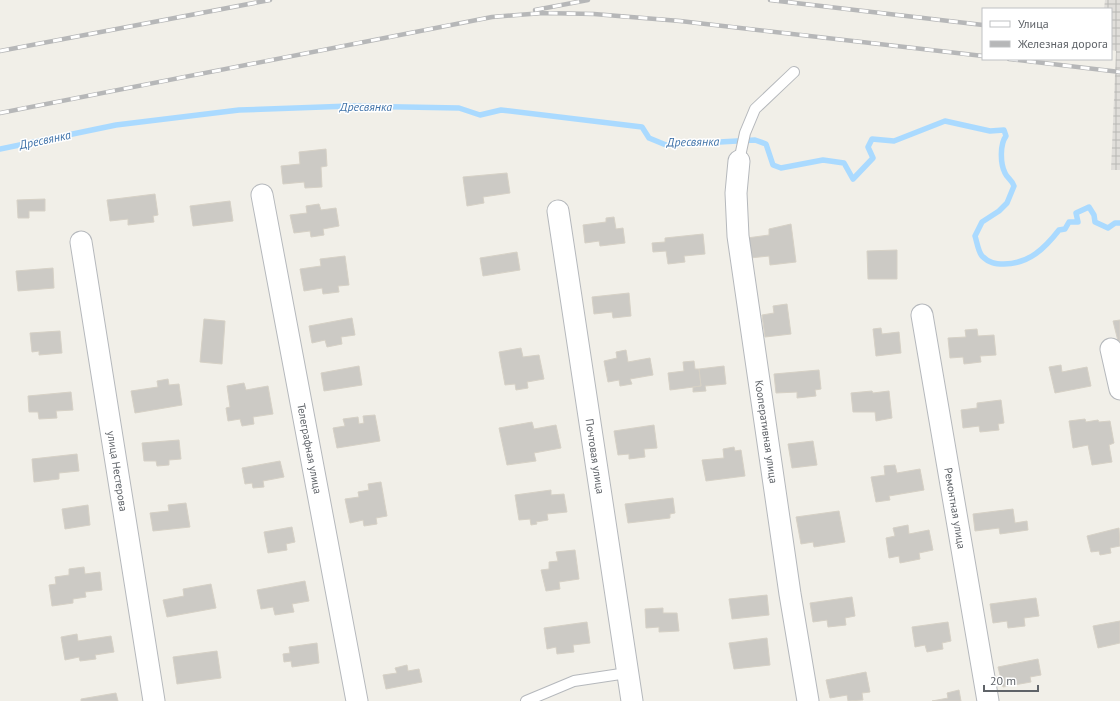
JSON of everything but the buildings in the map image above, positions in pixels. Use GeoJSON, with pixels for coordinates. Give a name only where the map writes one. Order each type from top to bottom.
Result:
{"type":"FeatureCollection","features":[{"type":"Feature","properties":{"kind":"street","name":"Кооперативная улица"},"geometry":{"type":"LineString","coordinates":[[739,161],[736,193],[738,236],[790,594],[808,701]]}},
{"type":"Feature","properties":{"kind":"street","name":"Телеграфная улица"},"geometry":{"type":"LineString","coordinates":[[262,195],[358,701]]}},
{"type":"Feature","properties":{"kind":"street","name":"Почтовая улица"},"geometry":{"type":"LineString","coordinates":[[558,211],[632,701]]}},
{"type":"Feature","properties":{"kind":"street","name":"улица Нестерова"},"geometry":{"type":"LineString","coordinates":[[81,242],[154,701]]}},
{"type":"Feature","properties":{"kind":"street","name":"Ремонтная улица"},"geometry":{"type":"LineString","coordinates":[[922,315],[988,701]]}},
{"type":"Feature","properties":{"kind":"street"},"geometry":{"type":"LineString","coordinates":[[1111,349],[1120,389]]}},
{"type":"Feature","properties":{"kind":"lane"},"geometry":{"type":"LineString","coordinates":[[739,161],[745,133],[755,109],[794,72]]}},
{"type":"Feature","properties":{"kind":"lane"},"geometry":{"type":"LineString","coordinates":[[526,701],[574,681],[627,673]]}},
{"type":"Feature","properties":{"kind":"shaded area"},"geometry":{"type":"Polygon","coordinates":[[[1105,0],[1120,0],[1120,170],[1111,170],[1116,51],[1112,50],[1112,8],[1104,8],[1105,0]]]}},
{"type":"Feature","properties":{"kind":"waterway","name":"Дресвянка"},"geometry":{"type":"LineString","coordinates":[[0,149],[116,125],[239,110],[350,106],[459,108],[480,115],[501,110],[642,127],[649,138],[666,145],[755,140],[766,144],[773,165],[781,168],[823,160],[844,163],[853,179],[873,158],[868,147],[872,139],[894,141],[945,121],[990,131],[1004,130],[1006,136],[1001,154],[1002,164],[1006,175],[1014,186],[1007,203],[999,211],[982,222],[975,236],[982,256],[990,262],[1004,264],[1029,258],[1042,249],[1059,230],[1065,229],[1069,222],[1078,222],[1076,213],[1089,207],[1094,215],[1095,222],[1108,228],[1115,223],[1120,223]]}},
{"type":"Feature","properties":{"kind":"railway"},"geometry":{"type":"LineString","coordinates":[[0,51],[270,0]]}},
{"type":"Feature","properties":{"kind":"railway"},"geometry":{"type":"LineString","coordinates":[[535,10],[588,0]]}},
{"type":"Feature","properties":{"kind":"railway"},"geometry":{"type":"LineString","coordinates":[[770,0],[982,25]]}},
{"type":"Feature","properties":{"kind":"railway"},"geometry":{"type":"LineString","coordinates":[[0,113],[492,17],[543,13],[594,14],[680,21],[982,56]]}},
{"type":"Feature","properties":{"kind":"railway"},"geometry":{"type":"LineString","coordinates":[[1018,60],[1120,72]]}}]}
